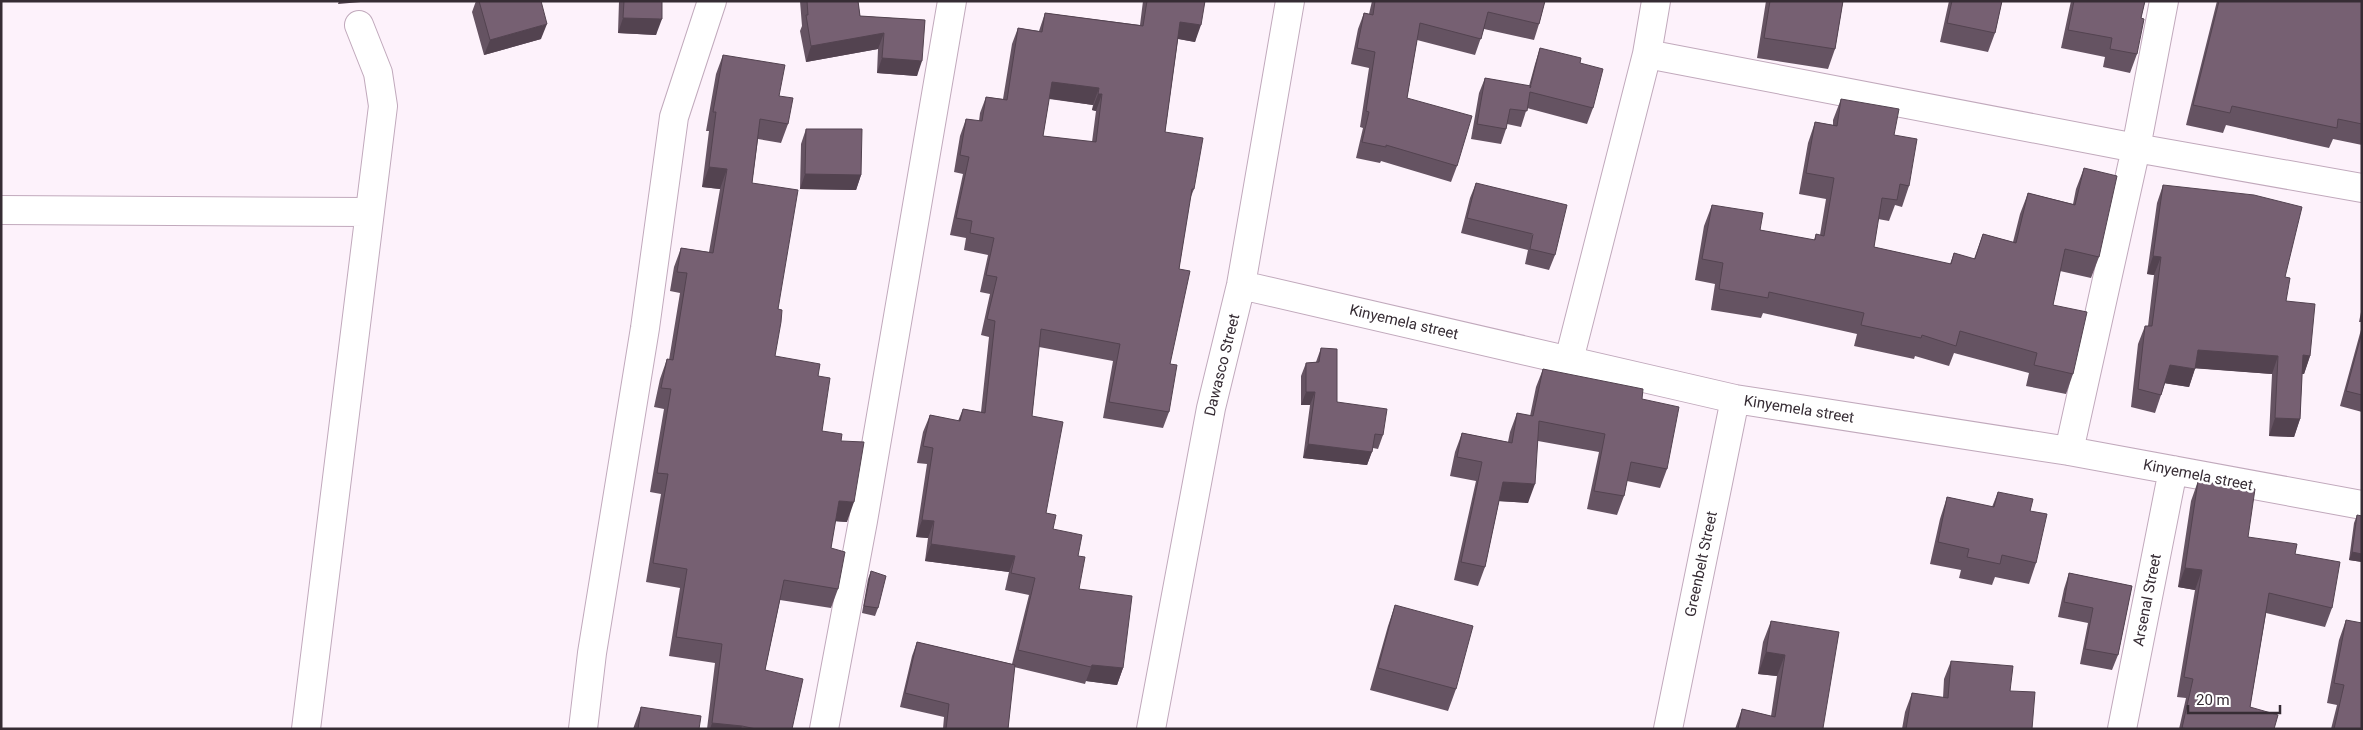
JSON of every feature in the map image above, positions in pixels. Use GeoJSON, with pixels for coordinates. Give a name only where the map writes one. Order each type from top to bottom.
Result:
{"type":"FeatureCollection","features":[{"type":"Feature","properties":{"kind":"street"},"geometry":{"type":"LineString","coordinates":[[583,729],[594,643],[644,328],[674,117],[712,1]]}},
{"type":"Feature","properties":{"kind":"street"},"geometry":{"type":"LineString","coordinates":[[824,729],[864,521],[952,1]]}},
{"type":"Feature","properties":{"kind":"street","name":"Dawasco Street"},"geometry":{"type":"LineString","coordinates":[[1151,729],[1211,408],[1241,285],[1290,1]]}},
{"type":"Feature","properties":{"kind":"street"},"geometry":{"type":"LineString","coordinates":[[1569,360],[1647,54],[1656,1]]}},
{"type":"Feature","properties":{"kind":"street"},"geometry":{"type":"LineString","coordinates":[[2070,451],[2136,148],[2164,1]]}},
{"type":"Feature","properties":{"kind":"street"},"geometry":{"type":"LineString","coordinates":[[306,729],[382,106],[378,73],[359,25]]}},
{"type":"Feature","properties":{"kind":"street"},"geometry":{"type":"LineString","coordinates":[[1647,54],[2136,148],[2362,188]]}},
{"type":"Feature","properties":{"kind":"street"},"geometry":{"type":"LineString","coordinates":[[1,210],[368,212]]}},
{"type":"Feature","properties":{"kind":"street","name":"Kinyemela street"},"geometry":{"type":"LineString","coordinates":[[1241,285],[1735,399],[2070,451],[2362,505]]}},
{"type":"Feature","properties":{"kind":"street","name":"Greenbelt Street"},"geometry":{"type":"LineString","coordinates":[[1668,729],[1735,399]]}},
{"type":"Feature","properties":{"kind":"street","name":"Arsenal Street"},"geometry":{"type":"LineString","coordinates":[[2122,729],[2173,470]]}},
{"type":"Feature","properties":{"kind":"building"},"geometry":{"type":"Polygon","coordinates":[[[479,1],[541,1],[547,24],[490,40],[479,1]]]}},
{"type":"Feature","properties":{"kind":"building"},"geometry":{"type":"Polygon","coordinates":[[[624,1],[662,1],[662,19],[623,18],[624,1]]]}},
{"type":"Feature","properties":{"kind":"building"},"geometry":{"type":"Polygon","coordinates":[[[807,1],[858,1],[860,16],[925,20],[922,61],[882,58],[884,33],[811,46],[806,15],[808,15],[807,1]]]}},
{"type":"Feature","properties":{"kind":"building"},"geometry":{"type":"Polygon","coordinates":[[[1147,1],[1205,1],[1201,25],[1180,22],[1165,132],[1203,138],[1194,189],[1192,189],[1179,269],[1190,271],[1170,364],[1177,365],[1169,412],[1109,402],[1120,344],[1041,329],[1032,416],[1063,422],[1046,513],[1056,515],[1053,529],[1082,535],[1078,556],[1085,557],[1079,589],[1132,596],[1123,668],[1092,665],[1091,667],[1018,650],[1035,578],[1011,573],[1015,556],[931,544],[934,521],[922,520],[933,448],[923,446],[930,415],[960,421],[963,409],[985,413],[995,321],[987,319],[997,277],[986,275],[994,238],[970,233],[972,221],[956,218],[969,157],[960,155],[966,119],[982,121],[986,97],[1007,100],[1018,28],[1042,32],[1045,13],[1143,26],[1147,1]],[[1052,82],[1043,136],[1096,142],[1102,94],[1098,94],[1099,88],[1052,82]]]}},
{"type":"Feature","properties":{"kind":"building"},"geometry":{"type":"Polygon","coordinates":[[[1375,1],[1545,1],[1539,24],[1488,12],[1481,39],[1420,23],[1407,98],[1472,116],[1457,166],[1386,145],[1386,147],[1362,142],[1369,112],[1366,111],[1375,52],[1357,48],[1364,13],[1373,15],[1375,1]]]}},
{"type":"Feature","properties":{"kind":"building"},"geometry":{"type":"Polygon","coordinates":[[[1770,1],[1843,1],[1835,49],[1764,38],[1770,1]]]}},
{"type":"Feature","properties":{"kind":"building"},"geometry":{"type":"Polygon","coordinates":[[[1952,1],[2002,1],[1995,33],[1947,23],[1952,1]]]}},
{"type":"Feature","properties":{"kind":"building"},"geometry":{"type":"Polygon","coordinates":[[[2074,1],[2145,1],[2141,18],[2144,19],[2137,54],[2110,49],[2112,38],[2068,30],[2074,1]]]}},
{"type":"Feature","properties":{"kind":"building"},"geometry":{"type":"Polygon","coordinates":[[[2219,1],[2362,1],[2362,124],[2338,119],[2337,128],[2232,106],[2230,113],[2193,105],[2219,1]]]}},
{"type":"Feature","properties":{"kind":"building"},"geometry":{"type":"Polygon","coordinates":[[[1540,48],[1581,58],[1580,63],[1603,69],[1593,108],[1530,92],[1527,111],[1510,109],[1506,129],[1477,124],[1485,78],[1531,86],[1540,48]]]}},
{"type":"Feature","properties":{"kind":"building"},"geometry":{"type":"Polygon","coordinates":[[[723,55],[785,65],[779,96],[793,98],[788,124],[760,119],[752,183],[798,190],[778,309],[782,310],[775,356],[820,364],[818,376],[830,378],[822,431],[842,434],[841,441],[864,442],[854,502],[839,501],[831,548],[845,552],[838,589],[784,580],[765,670],[803,679],[792,729],[756,729],[712,723],[722,644],[676,637],[687,569],[653,563],[668,474],[657,473],[671,389],[661,388],[667,359],[673,360],[687,273],[677,272],[681,248],[713,253],[727,169],[709,167],[716,112],[713,112],[723,55]]]}},
{"type":"Feature","properties":{"kind":"building"},"geometry":{"type":"Polygon","coordinates":[[[1841,99],[1899,109],[1894,135],[1917,139],[1909,186],[1900,184],[1897,200],[1882,198],[1874,247],[1951,264],[1954,253],[1975,259],[1983,234],[2016,243],[2028,193],[2075,205],[2084,168],[2117,176],[2099,257],[2065,249],[2053,305],[2087,312],[2073,374],[2034,365],[2037,353],[1960,331],[1956,346],[1922,335],[1921,338],[1861,325],[1864,313],[1769,292],[1768,298],[1719,289],[1723,263],[1702,259],[1712,205],[1763,213],[1760,230],[1815,240],[1816,234],[1824,236],[1834,178],[1806,173],[1815,122],[1837,126],[1841,99]]]}},
{"type":"Feature","properties":{"kind":"building"},"geometry":{"type":"Polygon","coordinates":[[[806,129],[862,129],[861,175],[805,174],[806,129]]]}},
{"type":"Feature","properties":{"kind":"building"},"geometry":{"type":"Polygon","coordinates":[[[1476,183],[1567,205],[1555,255],[1530,249],[1533,234],[1467,218],[1476,183]]]}},
{"type":"Feature","properties":{"kind":"building"},"geometry":{"type":"Polygon","coordinates":[[[2163,185],[2254,195],[2302,207],[2285,277],[2290,278],[2286,301],[2315,304],[2310,356],[2303,355],[2300,419],[2275,418],[2278,356],[2198,350],[2195,369],[2170,365],[2161,395],[2138,389],[2145,326],[2152,326],[2161,257],[2153,256],[2163,185]]]}},
{"type":"Feature","properties":{"kind":"building"},"geometry":{"type":"Polygon","coordinates":[[[2362,332],[2362,395],[2346,391],[2362,332]]]}},
{"type":"Feature","properties":{"kind":"building"},"geometry":{"type":"Polygon","coordinates":[[[1321,348],[1337,349],[1337,402],[1387,409],[1383,435],[1375,434],[1372,452],[1308,444],[1315,392],[1306,392],[1306,363],[1319,362],[1321,348]]]}},
{"type":"Feature","properties":{"kind":"building"},"geometry":{"type":"Polygon","coordinates":[[[1543,369],[1643,389],[1642,399],[1679,407],[1667,469],[1631,462],[1624,496],[1594,491],[1605,434],[1539,421],[1535,484],[1503,482],[1485,567],[1461,562],[1482,462],[1457,457],[1462,433],[1512,443],[1517,413],[1533,416],[1543,369]]]}},
{"type":"Feature","properties":{"kind":"building"},"geometry":{"type":"Polygon","coordinates":[[[2198,481],[2255,489],[2248,537],[2297,544],[2295,554],[2340,562],[2332,608],[2269,593],[2250,707],[2278,715],[2274,729],[2182,728],[2193,679],[2184,677],[2202,570],[2185,568],[2198,481]]]}},
{"type":"Feature","properties":{"kind":"building"},"geometry":{"type":"Polygon","coordinates":[[[1998,492],[2033,499],[2030,511],[2047,514],[2036,563],[2002,555],[2000,564],[1967,557],[1969,549],[1938,542],[1947,497],[1994,507],[1998,492]]]}},
{"type":"Feature","properties":{"kind":"building"},"geometry":{"type":"Polygon","coordinates":[[[2357,515],[2362,516],[2362,554],[2352,552],[2357,515]]]}},
{"type":"Feature","properties":{"kind":"building"},"geometry":{"type":"Polygon","coordinates":[[[871,571],[886,576],[878,608],[864,606],[871,571]]]}},
{"type":"Feature","properties":{"kind":"building"},"geometry":{"type":"Polygon","coordinates":[[[2069,573],[2132,586],[2118,655],[2085,649],[2093,608],[2064,602],[2069,573]]]}},
{"type":"Feature","properties":{"kind":"building"},"geometry":{"type":"Polygon","coordinates":[[[1395,605],[1473,626],[1456,689],[1378,668],[1395,605]]]}},
{"type":"Feature","properties":{"kind":"building"},"geometry":{"type":"Polygon","coordinates":[[[2346,620],[2362,623],[2362,729],[2334,729],[2344,685],[2334,683],[2346,620]]]}},
{"type":"Feature","properties":{"kind":"building"},"geometry":{"type":"Polygon","coordinates":[[[1771,621],[1839,632],[1823,728],[1825,729],[1738,729],[1742,709],[1775,717],[1785,655],[1766,652],[1771,621]]]}},
{"type":"Feature","properties":{"kind":"building"},"geometry":{"type":"Polygon","coordinates":[[[917,642],[1015,665],[1008,729],[946,729],[949,704],[905,693],[917,642]]]}},
{"type":"Feature","properties":{"kind":"building"},"geometry":{"type":"Polygon","coordinates":[[[1951,661],[2013,666],[2010,691],[2035,692],[2032,729],[1906,729],[1912,693],[1948,698],[1951,661]]]}},
{"type":"Feature","properties":{"kind":"building"},"geometry":{"type":"Polygon","coordinates":[[[641,707],[701,716],[699,729],[638,729],[641,707]]]}}]}
